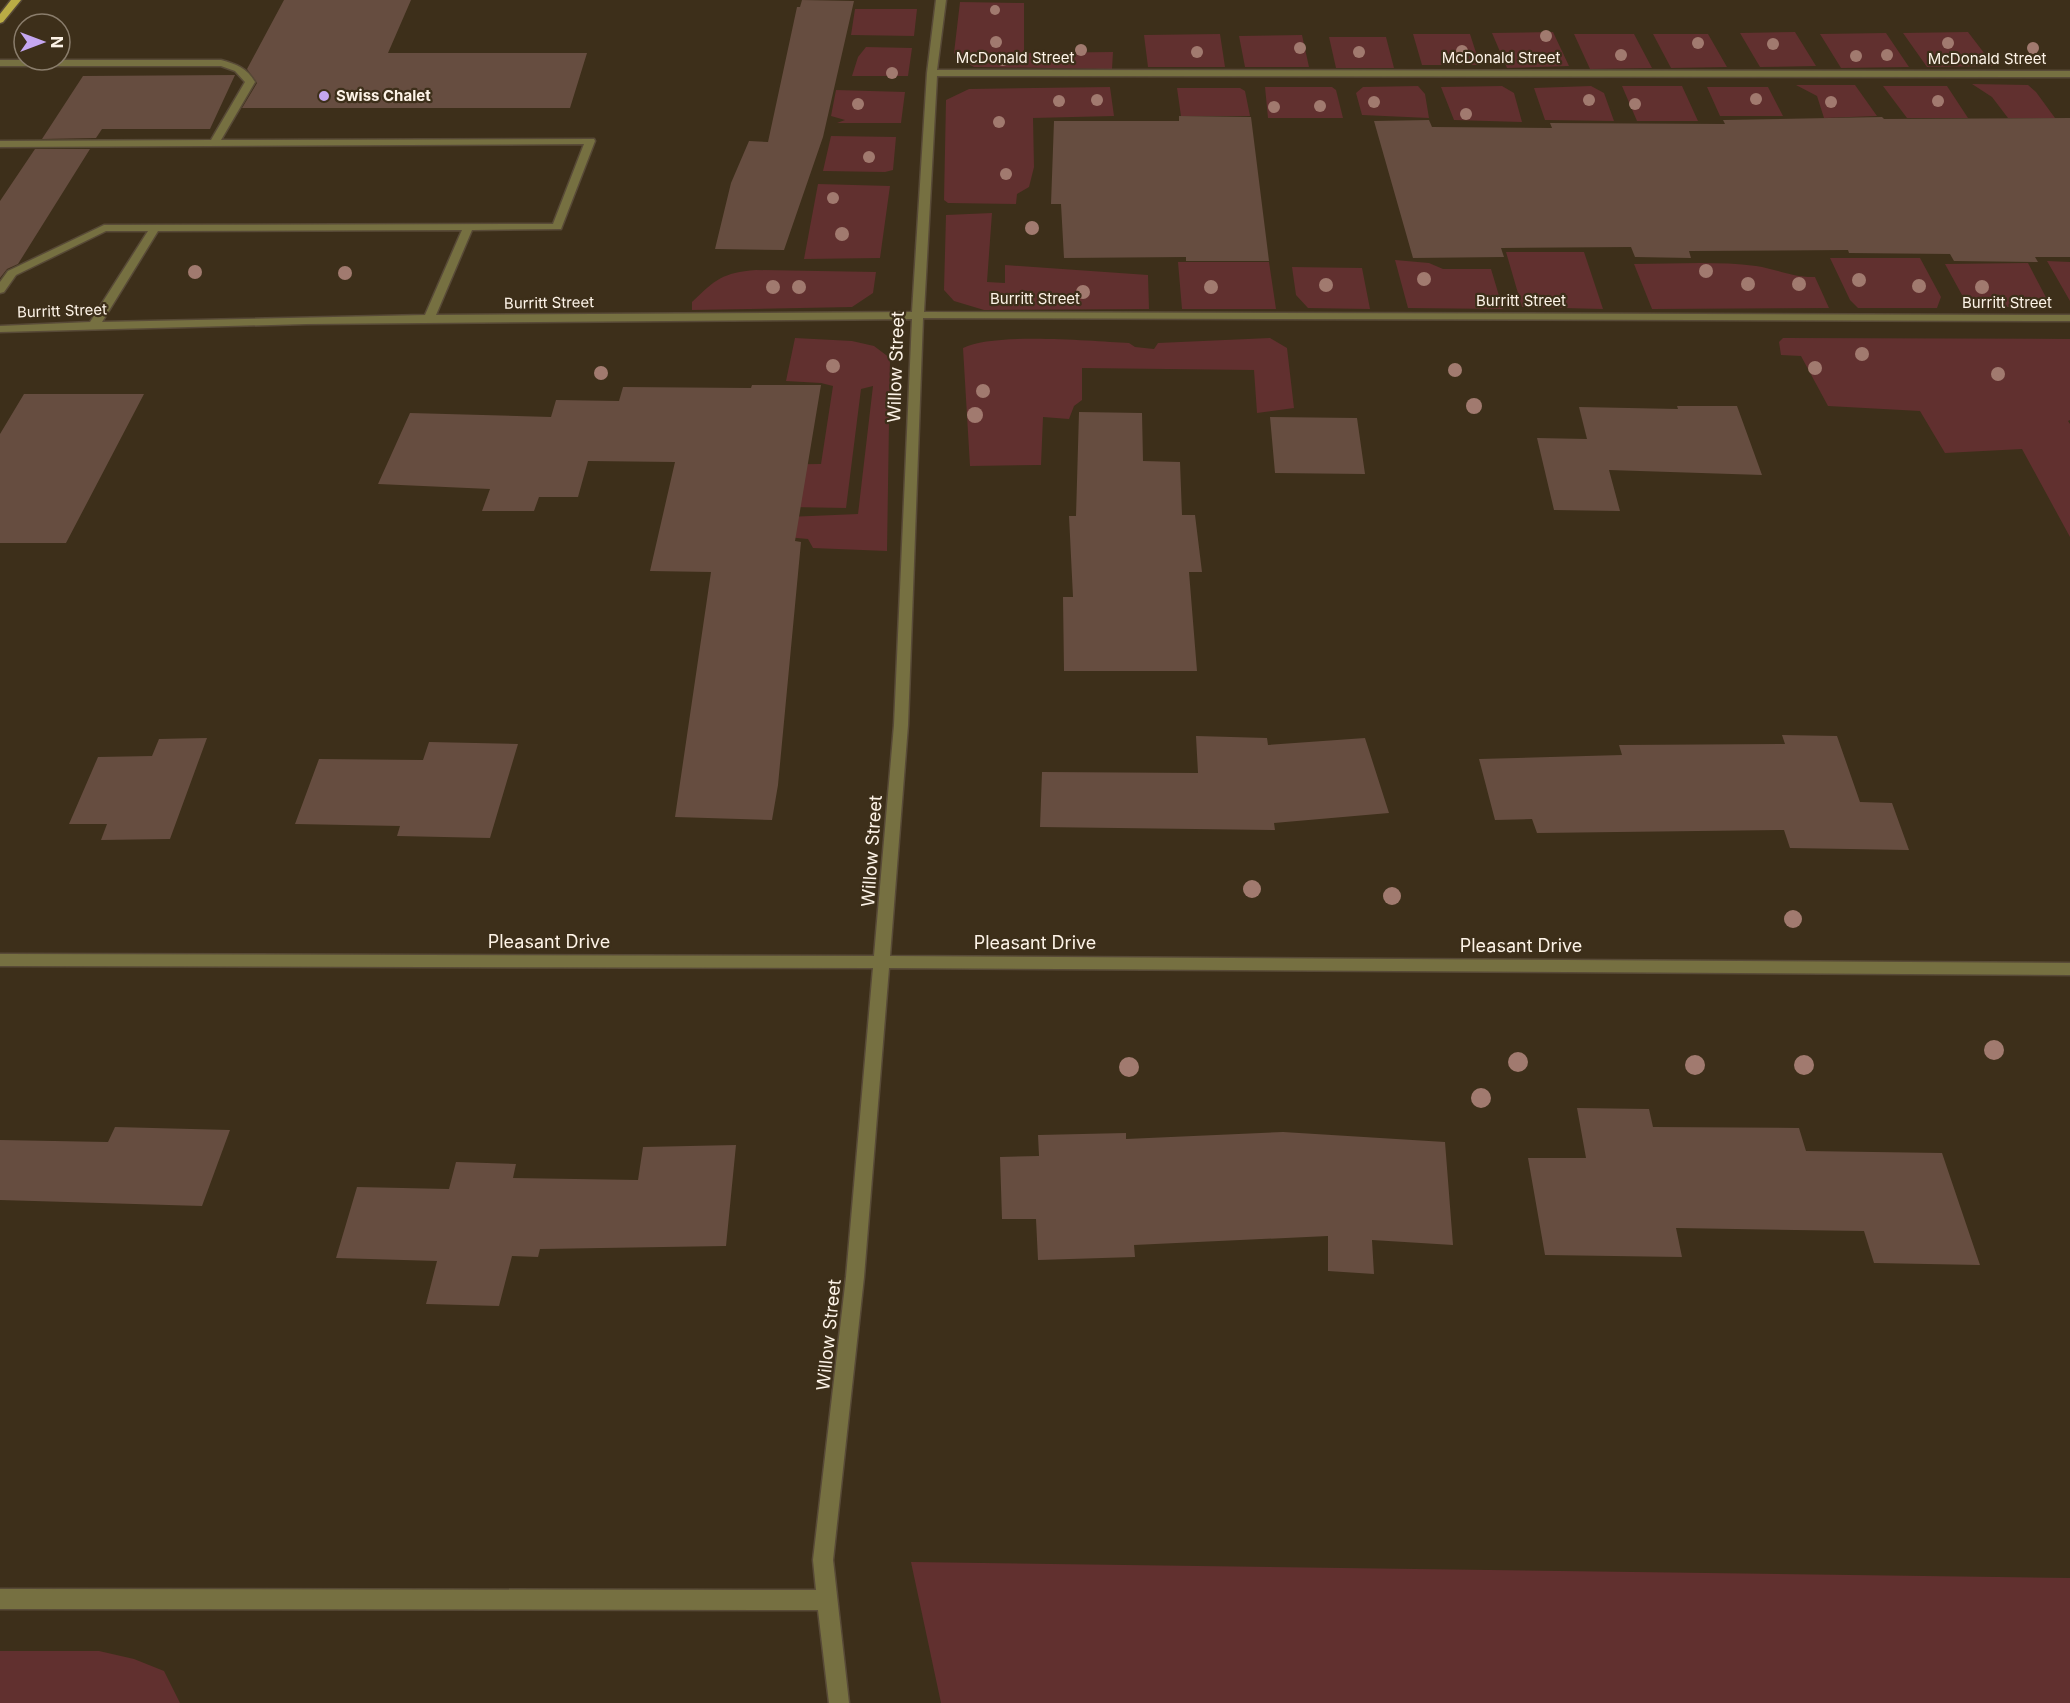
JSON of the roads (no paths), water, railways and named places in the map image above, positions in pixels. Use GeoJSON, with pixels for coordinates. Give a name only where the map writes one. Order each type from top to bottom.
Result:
{"type":"FeatureCollection","features":[{"type":"Feature","properties":{"kind":"main road"},"geometry":{"type":"LineString","coordinates":[[0,20],[16,0]]}},
{"type":"Feature","properties":{"kind":"street","name":"Willow Street"},"geometry":{"type":"LineString","coordinates":[[839,1703],[823,1560],[855,1277],[901,725],[918,314],[932,73],[941,0]]}},
{"type":"Feature","properties":{"kind":"street"},"geometry":{"type":"LineString","coordinates":[[0,63],[221,63],[235,66],[246,74],[250,82],[215,142]]}},
{"type":"Feature","properties":{"kind":"street","name":"McDonald Street"},"geometry":{"type":"LineString","coordinates":[[932,73],[2070,74]]}},
{"type":"Feature","properties":{"kind":"street"},"geometry":{"type":"LineString","coordinates":[[0,144],[590,141],[557,227],[104,228],[6,273],[0,290]]}},
{"type":"Feature","properties":{"kind":"street"},"geometry":{"type":"LineString","coordinates":[[94,325],[154,228]]}},
{"type":"Feature","properties":{"kind":"street"},"geometry":{"type":"LineString","coordinates":[[429,319],[468,228]]}},
{"type":"Feature","properties":{"kind":"street","name":"Burritt Street"},"geometry":{"type":"LineString","coordinates":[[0,329],[94,325],[429,319],[918,314],[2070,318]]}},
{"type":"Feature","properties":{"kind":"street","name":"Pleasant Drive"},"geometry":{"type":"LineString","coordinates":[[0,960],[883,962],[2070,969]]}},
{"type":"Feature","properties":{"kind":"street"},"geometry":{"type":"LineString","coordinates":[[0,1599],[827,1600]]}},
{"type":"Feature","properties":{"kind":"place","name":"Swiss Chalet"},"geometry":{"type":"Point","coordinates":[324,96]}}]}
